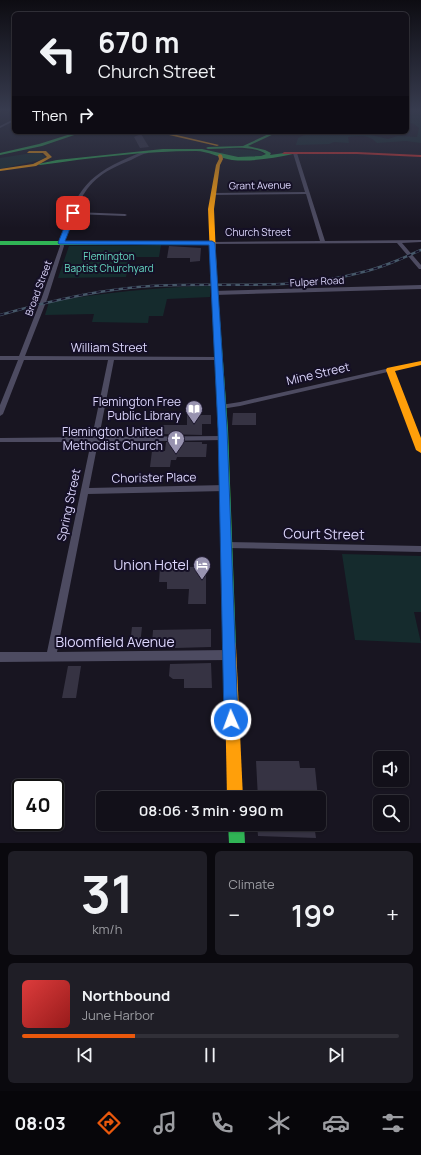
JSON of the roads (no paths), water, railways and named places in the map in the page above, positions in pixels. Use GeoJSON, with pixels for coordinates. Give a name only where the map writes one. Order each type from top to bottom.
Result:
{"type":"FeatureCollection","features":[{"type":"Feature","properties":{"kind":"main road"},"geometry":{"type":"LineString","coordinates":[[0,155],[23,149]]}},
{"type":"Feature","properties":{"kind":"main road"},"geometry":{"type":"LineString","coordinates":[[26,152],[36,149]]}},
{"type":"Feature","properties":{"kind":"main road"},"geometry":{"type":"LineString","coordinates":[[36,163],[49,159],[49,154],[46,151],[47,149]]}},
{"type":"Feature","properties":{"kind":"main road"},"geometry":{"type":"LineString","coordinates":[[0,175],[45,164],[83,157],[173,149]]}},
{"type":"Feature","properties":{"kind":"main road"},"geometry":{"type":"LineString","coordinates":[[182,149],[218,152],[227,149]]}},
{"type":"Feature","properties":{"kind":"main road"},"geometry":{"type":"LineString","coordinates":[[210,149],[237,159],[252,159],[260,150]]}},
{"type":"Feature","properties":{"kind":"main road"},"geometry":{"type":"LineString","coordinates":[[255,149],[293,153],[349,153],[421,156]]}},
{"type":"Feature","properties":{"kind":"main road"},"geometry":{"type":"LineString","coordinates":[[0,155],[40,152],[62,158],[198,150],[218,152]]}},
{"type":"Feature","properties":{"kind":"main road"},"geometry":{"type":"LineString","coordinates":[[218,152],[211,210],[214,293],[216,296],[216,327],[223,438],[234,791]]}},
{"type":"Feature","properties":{"kind":"main road"},"geometry":{"type":"LineString","coordinates":[[0,170],[36,163],[68,160]]}},
{"type":"Feature","properties":{"kind":"main road","name":"Church Street"},"geometry":{"type":"LineString","coordinates":[[0,243],[212,243]]}},
{"type":"Feature","properties":{"kind":"main road","name":"Mine Street"},"geometry":{"type":"LineString","coordinates":[[390,370],[421,363]]}},
{"type":"Feature","properties":{"kind":"main road"},"geometry":{"type":"LineString","coordinates":[[390,370],[421,450]]}},
{"type":"Feature","properties":{"kind":"main road"},"geometry":{"type":"LineString","coordinates":[[236,831],[237,843]]}},
{"type":"Feature","properties":{"kind":"street","name":"Broad Street"},"geometry":{"type":"LineString","coordinates":[[0,414],[48,287],[62,246],[61,243],[82,190],[91,180],[110,167],[142,153],[174,149]]}},
{"type":"Feature","properties":{"kind":"street"},"geometry":{"type":"LineString","coordinates":[[293,153],[308,193],[323,242]]}},
{"type":"Feature","properties":{"kind":"street","name":"Grant Avenue"},"geometry":{"type":"LineString","coordinates":[[213,194],[308,193]]}},
{"type":"Feature","properties":{"kind":"street"},"geometry":{"type":"LineString","coordinates":[[73,213],[125,215]]}},
{"type":"Feature","properties":{"kind":"street","name":"Church Street"},"geometry":{"type":"LineString","coordinates":[[212,243],[421,241]]}},
{"type":"Feature","properties":{"kind":"street"},"geometry":{"type":"LineString","coordinates":[[399,242],[421,268]]}},
{"type":"Feature","properties":{"kind":"street","name":"Fulper Road"},"geometry":{"type":"LineString","coordinates":[[214,293],[421,287]]}},
{"type":"Feature","properties":{"kind":"street","name":"William Street"},"geometry":{"type":"LineString","coordinates":[[0,358],[218,358]]}},
{"type":"Feature","properties":{"kind":"street","name":"Spring Street"},"geometry":{"type":"LineString","coordinates":[[51,656],[111,359]]}},
{"type":"Feature","properties":{"kind":"street","name":"Mine Street"},"geometry":{"type":"LineString","coordinates":[[221,407],[390,370]]}},
{"type":"Feature","properties":{"kind":"street"},"geometry":{"type":"LineString","coordinates":[[0,440],[223,438]]}},
{"type":"Feature","properties":{"kind":"street","name":"Chorister Place"},"geometry":{"type":"LineString","coordinates":[[84,491],[224,488]]}},
{"type":"Feature","properties":{"kind":"street","name":"Court Street"},"geometry":{"type":"LineString","coordinates":[[226,545],[421,549]]}},
{"type":"Feature","properties":{"kind":"street","name":"Bloomfield Avenue"},"geometry":{"type":"LineString","coordinates":[[0,657],[229,655]]}},
{"type":"Feature","properties":{"kind":"railway"},"geometry":{"type":"LineString","coordinates":[[0,315],[75,296],[113,290],[177,285],[282,284],[334,279],[375,269],[421,250]]}},
{"type":"Feature","properties":{"kind":"place","name":"Flemington Free Public Library"},"geometry":{"type":"Point","coordinates":[194,424]}},
{"type":"Feature","properties":{"kind":"place","name":"Flemington United Methodist Church"},"geometry":{"type":"Point","coordinates":[176,454]}},
{"type":"Feature","properties":{"kind":"place","name":"Union Hotel"},"geometry":{"type":"Point","coordinates":[202,580]}},
{"type":"Feature","properties":{"kind":"park label","name":"Flemington Baptist Churchyard"},"geometry":{"type":"Point","coordinates":[109,262]}}]}
